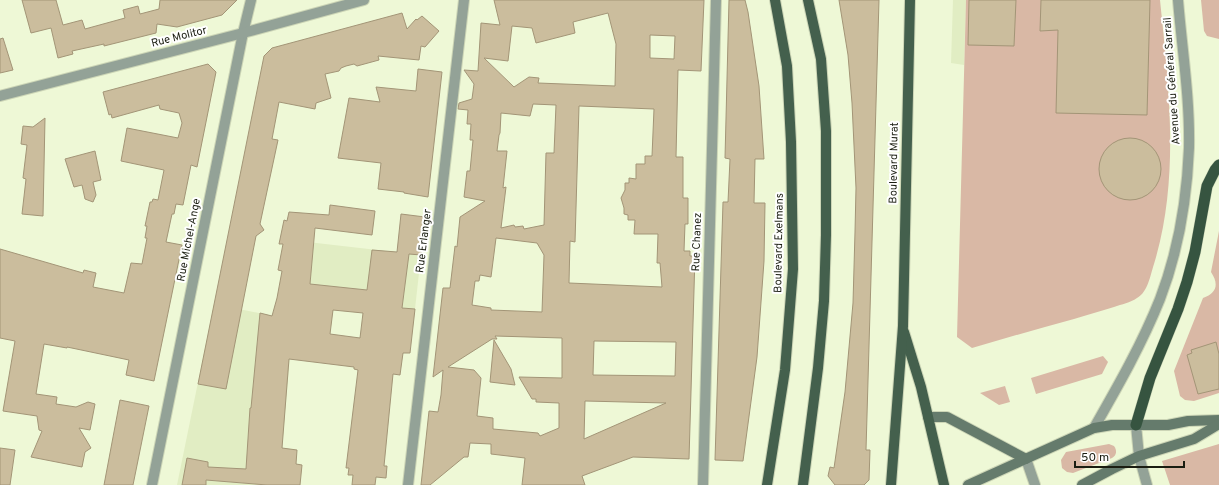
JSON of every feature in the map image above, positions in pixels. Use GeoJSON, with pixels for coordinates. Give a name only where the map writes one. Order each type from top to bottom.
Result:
{"type":"FeatureCollection","features":[{"type":"Feature","properties":{"kind":"highway"},"geometry":{"type":"LineString","coordinates":[[1136,425],[1150,378],[1172,326],[1187,282],[1195,252],[1207,186],[1219,165]]}},
{"type":"Feature","properties":{"kind":"main road","name":"Boulevard Exelmans"},"geometry":{"type":"LineString","coordinates":[[767,485],[785,370],[793,269],[792,142],[787,74],[775,0]]}},
{"type":"Feature","properties":{"kind":"main road"},"geometry":{"type":"LineString","coordinates":[[803,485],[824,300],[826,235],[826,131],[821,59],[808,0]]}},
{"type":"Feature","properties":{"kind":"main road","name":"Boulevard Murat"},"geometry":{"type":"LineString","coordinates":[[891,485],[902,326],[910,0]]}},
{"type":"Feature","properties":{"kind":"main road","name":"Boulevard Murat"},"geometry":{"type":"LineString","coordinates":[[902,326],[928,417],[944,485]]}},
{"type":"Feature","properties":{"kind":"main road"},"geometry":{"type":"LineString","coordinates":[[928,417],[947,417],[1026,459]]}},
{"type":"Feature","properties":{"kind":"main road"},"geometry":{"type":"LineString","coordinates":[[968,485],[1094,428],[1136,425],[1168,425],[1188,421],[1219,420]]}},
{"type":"Feature","properties":{"kind":"main road"},"geometry":{"type":"LineString","coordinates":[[1082,485],[1139,456],[1194,439],[1219,424]]}},
{"type":"Feature","properties":{"kind":"street","name":"Rue Michel-Ange"},"geometry":{"type":"LineString","coordinates":[[152,485],[243,33],[251,0]]}},
{"type":"Feature","properties":{"kind":"street","name":"Rue Molitor"},"geometry":{"type":"LineString","coordinates":[[0,96],[364,0]]}},
{"type":"Feature","properties":{"kind":"street","name":"Rue Erlanger"},"geometry":{"type":"LineString","coordinates":[[408,485],[464,0]]}},
{"type":"Feature","properties":{"kind":"street","name":"Rue Chanez"},"geometry":{"type":"LineString","coordinates":[[703,485],[716,0]]}},
{"type":"Feature","properties":{"kind":"street","name":"Avenue du Général Sarrail"},"geometry":{"type":"LineString","coordinates":[[1094,428],[1130,365],[1160,300],[1178,239],[1189,148],[1185,61],[1178,0]]}},
{"type":"Feature","properties":{"kind":"street"},"geometry":{"type":"LineString","coordinates":[[1136,425],[1139,456],[1147,485]]}},
{"type":"Feature","properties":{"kind":"street"},"geometry":{"type":"LineString","coordinates":[[1026,459],[1035,485]]}},
{"type":"Feature","properties":{"kind":"shaded area"},"geometry":{"type":"Polygon","coordinates":[[[953,0],[966,0],[964,65],[951,63],[953,0]]]}},
{"type":"Feature","properties":{"kind":"shaded area"},"geometry":{"type":"Polygon","coordinates":[[[966,0],[1160,0],[1167,66],[1170,133],[1170,166],[1162,232],[1150,278],[1144,292],[1132,301],[1114,307],[972,348],[957,337],[966,0]]]}},
{"type":"Feature","properties":{"kind":"shaded area"},"geometry":{"type":"Polygon","coordinates":[[[1201,0],[1219,0],[1219,39],[1207,36],[1204,31],[1201,0]]]}},
{"type":"Feature","properties":{"kind":"shaded area"},"geometry":{"type":"Polygon","coordinates":[[[1219,231],[1219,393],[1194,401],[1185,400],[1180,396],[1174,371],[1203,298],[1211,294],[1215,288],[1216,284],[1214,276],[1211,272],[1219,231]]]}},
{"type":"Feature","properties":{"kind":"shaded area"},"geometry":{"type":"Polygon","coordinates":[[[299,241],[421,255],[415,309],[295,297],[299,241]]]}},
{"type":"Feature","properties":{"kind":"shaded area"},"geometry":{"type":"Polygon","coordinates":[[[214,304],[293,320],[279,485],[177,485],[214,304]]]}},
{"type":"Feature","properties":{"kind":"shaded area"},"geometry":{"type":"Polygon","coordinates":[[[1103,356],[1108,362],[1102,374],[1036,394],[1031,378],[1103,356]]]}},
{"type":"Feature","properties":{"kind":"shaded area"},"geometry":{"type":"Polygon","coordinates":[[[1005,386],[1010,402],[999,405],[980,393],[1005,386]]]}},
{"type":"Feature","properties":{"kind":"shaded area"},"geometry":{"type":"Polygon","coordinates":[[[1109,444],[1114,446],[1116,449],[1116,454],[1114,457],[1073,473],[1067,472],[1062,468],[1061,460],[1066,452],[1109,444]]]}},
{"type":"Feature","properties":{"kind":"shaded area"},"geometry":{"type":"Polygon","coordinates":[[[1219,444],[1219,485],[1170,485],[1162,461],[1219,444]]]}},
{"type":"Feature","properties":{"kind":"building"},"geometry":{"type":"Polygon","coordinates":[[[22,0],[56,0],[63,25],[82,20],[85,29],[125,18],[123,10],[138,6],[140,14],[159,9],[160,0],[237,0],[222,15],[177,27],[157,24],[156,33],[104,46],[104,44],[72,51],[73,54],[58,58],[51,28],[31,33],[22,0]]]}},
{"type":"Feature","properties":{"kind":"building"},"geometry":{"type":"Polygon","coordinates":[[[494,0],[704,0],[701,71],[678,70],[676,157],[683,157],[683,198],[688,198],[688,224],[685,224],[684,251],[690,251],[690,256],[695,256],[689,459],[633,457],[582,476],[585,485],[522,485],[525,458],[491,454],[491,444],[470,443],[468,457],[464,457],[430,485],[421,485],[429,411],[438,412],[441,395],[443,370],[433,377],[443,288],[450,288],[455,246],[457,247],[460,217],[485,201],[464,197],[467,171],[470,171],[473,140],[470,140],[471,124],[467,124],[468,110],[458,109],[459,103],[472,99],[474,84],[464,70],[478,71],[481,23],[500,25],[494,0]],[[608,13],[573,22],[575,33],[536,43],[532,28],[512,26],[508,61],[484,58],[514,87],[529,77],[539,78],[538,83],[615,86],[616,44],[608,13]],[[650,35],[650,58],[674,59],[675,36],[650,35]],[[533,104],[530,116],[501,113],[497,151],[507,151],[503,188],[506,187],[501,228],[514,225],[515,227],[523,226],[524,229],[544,225],[546,153],[554,153],[556,105],[533,104]],[[579,106],[575,242],[570,241],[569,283],[662,287],[660,263],[657,263],[658,234],[634,234],[635,220],[628,220],[628,215],[624,214],[621,198],[625,190],[625,183],[629,183],[629,178],[636,179],[636,164],[645,164],[645,156],[652,156],[654,109],[579,106]],[[496,238],[491,277],[480,275],[479,281],[475,281],[472,305],[491,308],[491,310],[542,312],[544,255],[537,243],[496,238]],[[495,336],[497,339],[492,339],[448,367],[474,370],[481,378],[477,416],[493,418],[493,429],[538,433],[540,436],[559,428],[559,403],[536,402],[536,399],[532,399],[519,377],[562,378],[562,338],[495,336]],[[594,341],[593,375],[675,376],[676,342],[594,341]],[[585,401],[584,439],[666,403],[585,401]]]}},
{"type":"Feature","properties":{"kind":"building"},"geometry":{"type":"Polygon","coordinates":[[[729,0],[745,0],[748,12],[759,86],[764,159],[755,159],[754,203],[765,203],[764,261],[757,357],[743,461],[715,460],[723,202],[728,202],[730,159],[725,158],[729,0]]]}},
{"type":"Feature","properties":{"kind":"building"},"geometry":{"type":"Polygon","coordinates":[[[839,0],[879,0],[866,450],[870,450],[869,480],[864,485],[835,485],[828,476],[830,467],[834,468],[845,392],[853,303],[855,232],[856,188],[852,103],[848,55],[839,0]]]}},
{"type":"Feature","properties":{"kind":"building"},"geometry":{"type":"Polygon","coordinates":[[[969,0],[1016,0],[1014,46],[968,45],[969,0]]]}},
{"type":"Feature","properties":{"kind":"building"},"geometry":{"type":"Polygon","coordinates":[[[1041,0],[1150,0],[1147,115],[1056,113],[1058,30],[1040,31],[1041,0]]]}},
{"type":"Feature","properties":{"kind":"building"},"geometry":{"type":"Polygon","coordinates":[[[402,13],[407,29],[416,19],[417,20],[422,16],[439,31],[425,47],[421,46],[419,60],[378,56],[379,60],[357,66],[354,64],[346,66],[341,68],[339,71],[325,74],[331,98],[316,103],[315,109],[279,102],[272,139],[278,140],[260,224],[264,230],[256,236],[226,389],[198,384],[264,56],[272,48],[402,13]]]}},
{"type":"Feature","properties":{"kind":"building"},"geometry":{"type":"Polygon","coordinates":[[[3,38],[13,70],[0,73],[0,39],[3,38]]]}},
{"type":"Feature","properties":{"kind":"building"},"geometry":{"type":"Polygon","coordinates":[[[208,64],[216,72],[197,167],[191,165],[183,205],[176,204],[174,214],[172,214],[166,242],[182,245],[154,381],[126,375],[129,360],[67,347],[44,344],[36,394],[57,397],[56,404],[76,407],[88,402],[95,404],[90,430],[79,428],[91,448],[85,452],[82,467],[31,457],[42,431],[39,430],[37,416],[3,411],[15,341],[0,338],[0,249],[83,273],[84,270],[96,273],[93,287],[124,293],[131,263],[142,264],[147,238],[145,238],[147,226],[145,226],[150,202],[152,202],[153,199],[158,200],[164,170],[121,161],[127,128],[178,138],[182,123],[179,113],[160,109],[159,105],[112,118],[111,114],[109,115],[103,92],[208,64]]]}},
{"type":"Feature","properties":{"kind":"building"},"geometry":{"type":"Polygon","coordinates":[[[418,69],[442,72],[428,197],[378,189],[381,163],[338,158],[349,98],[380,102],[376,87],[416,91],[418,69]]]}},
{"type":"Feature","properties":{"kind":"building"},"geometry":{"type":"Polygon","coordinates":[[[45,118],[43,216],[22,214],[26,179],[23,178],[27,145],[21,144],[23,126],[33,127],[45,118]]]}},
{"type":"Feature","properties":{"kind":"building"},"geometry":{"type":"Polygon","coordinates":[[[1130,138],[1147,143],[1152,147],[1156,152],[1161,169],[1156,186],[1152,191],[1147,195],[1130,200],[1113,195],[1108,191],[1104,186],[1099,169],[1104,152],[1108,147],[1113,143],[1130,138]]]}},
{"type":"Feature","properties":{"kind":"building"},"geometry":{"type":"Polygon","coordinates":[[[95,151],[101,180],[93,182],[96,195],[93,202],[85,199],[82,185],[74,187],[65,159],[95,151]]]}},
{"type":"Feature","properties":{"kind":"building"},"geometry":{"type":"Polygon","coordinates":[[[330,205],[375,211],[372,235],[315,228],[310,284],[367,290],[372,250],[397,252],[401,214],[425,217],[421,255],[409,254],[402,308],[415,309],[410,353],[403,353],[400,375],[393,374],[384,466],[387,466],[386,478],[376,477],[375,485],[352,485],[353,475],[348,475],[349,468],[346,468],[358,370],[354,369],[354,367],[289,359],[282,448],[297,450],[296,464],[302,465],[300,485],[267,485],[206,480],[206,485],[182,485],[187,458],[208,462],[208,467],[246,469],[250,408],[260,313],[272,316],[277,298],[282,271],[278,270],[283,244],[279,244],[284,220],[287,221],[289,212],[329,215],[330,205]],[[333,310],[330,334],[360,338],[363,313],[333,310]]]}},
{"type":"Feature","properties":{"kind":"building"},"geometry":{"type":"Polygon","coordinates":[[[494,340],[511,369],[515,385],[490,382],[494,340]]]}},
{"type":"Feature","properties":{"kind":"building"},"geometry":{"type":"Polygon","coordinates":[[[1216,342],[1219,354],[1219,389],[1198,394],[1187,355],[1192,353],[1191,350],[1216,342]]]}},
{"type":"Feature","properties":{"kind":"building"},"geometry":{"type":"Polygon","coordinates":[[[120,400],[149,406],[133,485],[104,485],[120,400]]]}},
{"type":"Feature","properties":{"kind":"building"},"geometry":{"type":"Polygon","coordinates":[[[0,448],[15,450],[10,485],[0,485],[0,448]]]}}]}
